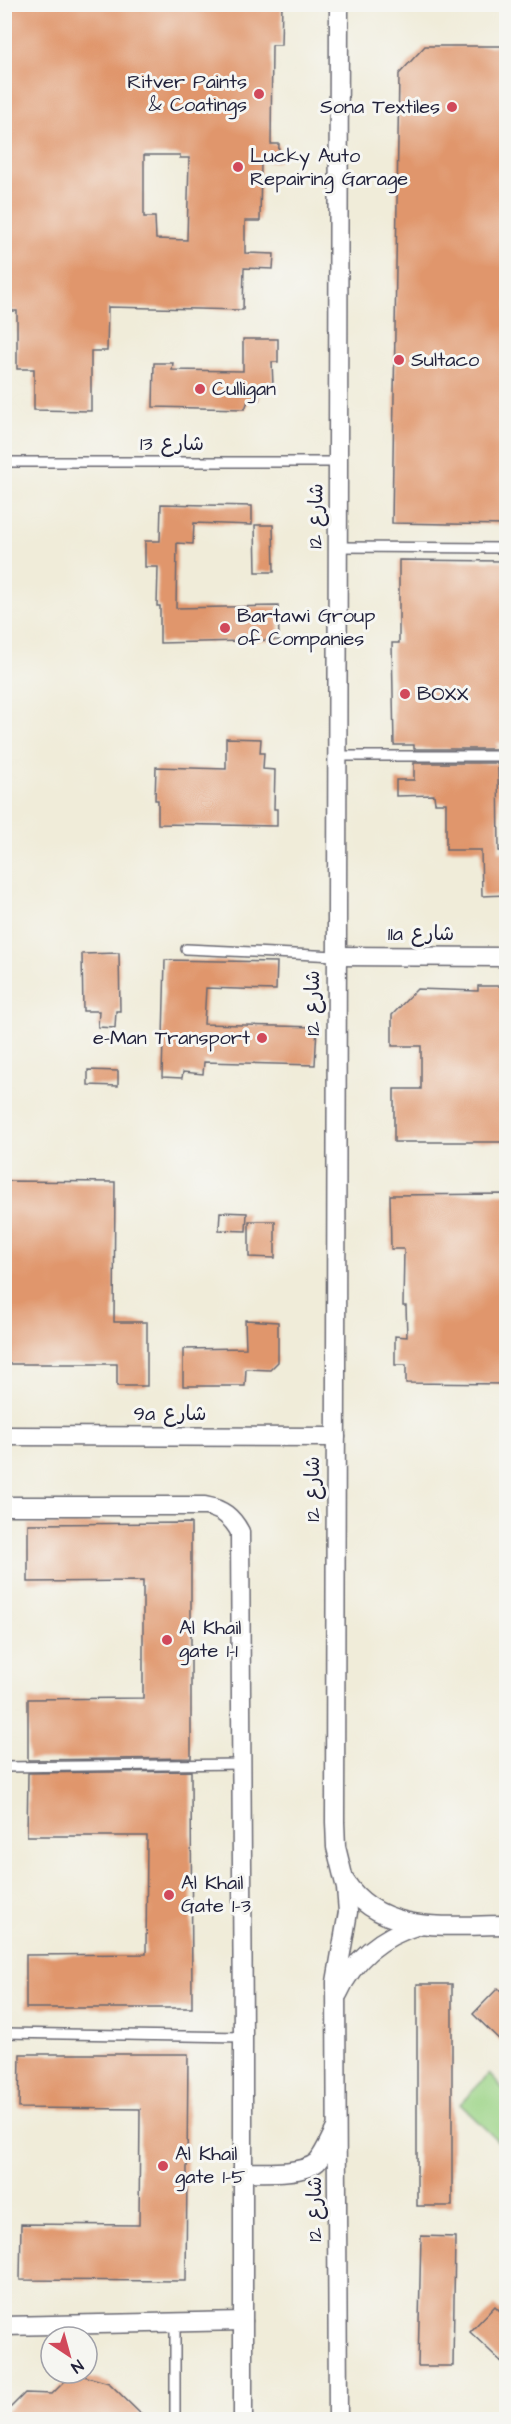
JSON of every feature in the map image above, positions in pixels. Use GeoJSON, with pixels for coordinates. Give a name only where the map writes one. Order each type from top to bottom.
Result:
{"type":"FeatureCollection","features":[{"type":"Feature","properties":{"kind":"street","name":"شارع 12"},"geometry":{"type":"LineString","coordinates":[[338,2420],[336,1998],[337,1966],[348,1912],[335,1828],[339,4]]}},
{"type":"Feature","properties":{"kind":"street","name":"11a شارع"},"geometry":{"type":"LineString","coordinates":[[336,956],[507,957]]}},
{"type":"Feature","properties":{"kind":"street","name":"9a شارع"},"geometry":{"type":"LineString","coordinates":[[4,1436],[336,1437]]}},
{"type":"Feature","properties":{"kind":"street"},"geometry":{"type":"LineString","coordinates":[[4,1506],[205,1506],[214,1507],[230,1517],[240,1532],[242,1541],[243,2420]]}},
{"type":"Feature","properties":{"kind":"street"},"geometry":{"type":"LineString","coordinates":[[341,1874],[350,1888],[374,1910],[388,1917],[420,1924],[507,1925]]}},
{"type":"Feature","properties":{"kind":"street","name":"شارع 12"},"geometry":{"type":"LineString","coordinates":[[336,1998],[352,1969],[375,1946],[420,1924]]}},
{"type":"Feature","properties":{"kind":"street"},"geometry":{"type":"LineString","coordinates":[[242,2172],[298,2170],[310,2167],[321,2156],[337,2126]]}},
{"type":"Feature","properties":{"kind":"street"},"geometry":{"type":"LineString","coordinates":[[4,2326],[243,2321]]}},
{"type":"Feature","properties":{"kind":"lane","name":"شارع 13"},"geometry":{"type":"LineString","coordinates":[[4,462],[339,462]]}},
{"type":"Feature","properties":{"kind":"lane"},"geometry":{"type":"LineString","coordinates":[[339,547],[507,548]]}},
{"type":"Feature","properties":{"kind":"lane"},"geometry":{"type":"LineString","coordinates":[[337,756],[507,756]]}},
{"type":"Feature","properties":{"kind":"lane"},"geometry":{"type":"LineString","coordinates":[[186,948],[336,956]]}},
{"type":"Feature","properties":{"kind":"lane"},"geometry":{"type":"LineString","coordinates":[[4,1767],[241,1764]]}},
{"type":"Feature","properties":{"kind":"lane"},"geometry":{"type":"LineString","coordinates":[[4,2033],[243,2037]]}},
{"type":"Feature","properties":{"kind":"lane"},"geometry":{"type":"LineString","coordinates":[[175,2420],[176,2324]]}},
{"type":"Feature","properties":{"kind":"green space"},"geometry":{"type":"Polygon","coordinates":[[[489,2074],[506,2092],[506,2149],[460,2104],[489,2074]]]}},
{"type":"Feature","properties":{"kind":"building"},"geometry":{"type":"Polygon","coordinates":[[[4,4],[282,4],[281,45],[272,45],[271,144],[279,144],[278,162],[261,161],[260,221],[245,221],[245,253],[274,254],[273,269],[244,268],[243,310],[108,307],[107,351],[91,351],[91,411],[34,410],[34,369],[17,369],[17,311],[4,311],[4,4]],[[144,155],[144,217],[155,217],[156,239],[187,240],[189,158],[180,158],[180,155],[144,155]]]}},
{"type":"Feature","properties":{"kind":"building"},"geometry":{"type":"Polygon","coordinates":[[[425,46],[507,46],[507,525],[392,523],[399,74],[425,46]]]}},
{"type":"Feature","properties":{"kind":"building"},"geometry":{"type":"Polygon","coordinates":[[[243,339],[278,339],[278,362],[272,362],[273,385],[259,385],[259,400],[248,401],[245,409],[153,407],[154,363],[173,363],[172,370],[243,371],[243,339]]]}},
{"type":"Feature","properties":{"kind":"building"},"geometry":{"type":"Polygon","coordinates":[[[161,504],[252,506],[252,525],[194,523],[193,544],[177,543],[176,608],[278,606],[279,640],[160,643],[160,606],[157,606],[158,567],[145,567],[145,541],[160,541],[161,504]]]}},
{"type":"Feature","properties":{"kind":"building"},"geometry":{"type":"Polygon","coordinates":[[[255,525],[273,525],[274,572],[256,572],[255,525]]]}},
{"type":"Feature","properties":{"kind":"building"},"geometry":{"type":"Polygon","coordinates":[[[399,560],[507,561],[507,743],[497,743],[498,749],[414,749],[414,745],[394,745],[392,643],[399,643],[399,560]]]}},
{"type":"Feature","properties":{"kind":"building"},"geometry":{"type":"Polygon","coordinates":[[[226,738],[261,739],[260,753],[264,753],[263,769],[275,770],[274,809],[277,809],[277,826],[158,824],[158,800],[155,800],[156,767],[226,769],[226,738]]]}},
{"type":"Feature","properties":{"kind":"building"},"geometry":{"type":"Polygon","coordinates":[[[414,763],[498,763],[499,851],[504,851],[505,895],[482,896],[481,850],[446,850],[446,803],[435,803],[434,795],[396,796],[396,780],[414,780],[414,763]]]}},
{"type":"Feature","properties":{"kind":"building"},"geometry":{"type":"Polygon","coordinates":[[[119,953],[120,1011],[116,1011],[115,1028],[98,1027],[99,1011],[83,1011],[82,954],[119,953]]]}},
{"type":"Feature","properties":{"kind":"building"},"geometry":{"type":"Polygon","coordinates":[[[165,960],[277,962],[276,990],[206,988],[204,1024],[317,1027],[315,1065],[204,1062],[203,1074],[183,1072],[182,1078],[162,1077],[165,960]]]}},
{"type":"Feature","properties":{"kind":"building"},"geometry":{"type":"Polygon","coordinates":[[[478,986],[507,986],[507,1142],[394,1142],[394,1089],[421,1089],[421,1046],[392,1046],[392,1015],[417,989],[478,991],[478,986]]]}},
{"type":"Feature","properties":{"kind":"building"},"geometry":{"type":"Polygon","coordinates":[[[88,1070],[118,1071],[118,1086],[88,1085],[88,1070]]]}},
{"type":"Feature","properties":{"kind":"building"},"geometry":{"type":"Polygon","coordinates":[[[4,1181],[115,1182],[114,1322],[147,1322],[147,1386],[117,1386],[117,1364],[4,1364],[4,1181]]]}},
{"type":"Feature","properties":{"kind":"building"},"geometry":{"type":"Polygon","coordinates":[[[507,1194],[507,1384],[406,1383],[406,1365],[395,1365],[395,1336],[407,1337],[406,1306],[403,1306],[404,1249],[391,1249],[390,1195],[507,1194]]]}},
{"type":"Feature","properties":{"kind":"building"},"geometry":{"type":"Polygon","coordinates":[[[220,1212],[247,1213],[246,1231],[219,1230],[220,1212]]]}},
{"type":"Feature","properties":{"kind":"building"},"geometry":{"type":"Polygon","coordinates":[[[249,1221],[275,1221],[275,1258],[249,1257],[249,1221]]]}},
{"type":"Feature","properties":{"kind":"building"},"geometry":{"type":"Polygon","coordinates":[[[245,1320],[278,1322],[278,1362],[270,1370],[246,1369],[245,1386],[183,1386],[183,1349],[246,1348],[245,1320]]]}},
{"type":"Feature","properties":{"kind":"building","name":"Al Khail gate 1-1"},"geometry":{"type":"Polygon","coordinates":[[[191,1523],[191,1758],[28,1760],[28,1699],[143,1698],[143,1581],[28,1582],[28,1524],[191,1523]]]}},
{"type":"Feature","properties":{"kind":"building","name":"Al Khail Gate 1-3"},"geometry":{"type":"Polygon","coordinates":[[[191,1771],[192,2008],[26,2008],[26,1955],[146,1954],[147,1836],[27,1836],[28,1773],[191,1771]]]}},
{"type":"Feature","properties":{"kind":"building"},"geometry":{"type":"Polygon","coordinates":[[[417,1984],[452,1984],[452,2206],[417,2206],[417,1984]]]}},
{"type":"Feature","properties":{"kind":"building"},"geometry":{"type":"Polygon","coordinates":[[[498,1988],[507,1997],[507,2047],[473,2014],[498,1988]]]}},
{"type":"Feature","properties":{"kind":"building","name":"Al Khail gate 1-5"},"geometry":{"type":"Polygon","coordinates":[[[20,2054],[188,2054],[186,2281],[20,2280],[21,2224],[139,2225],[140,2109],[19,2108],[20,2054]]]}},
{"type":"Feature","properties":{"kind":"building"},"geometry":{"type":"Polygon","coordinates":[[[421,2236],[455,2237],[453,2366],[418,2366],[421,2236]]]}},
{"type":"Feature","properties":{"kind":"building"},"geometry":{"type":"Polygon","coordinates":[[[495,2306],[507,2318],[507,2367],[470,2332],[495,2306]]]}},
{"type":"Feature","properties":{"kind":"building"},"geometry":{"type":"Polygon","coordinates":[[[99,2380],[109,2383],[147,2420],[4,2420],[4,2414],[25,2393],[52,2394],[61,2385],[99,2385],[99,2380]]]}},
{"type":"Feature","properties":{"kind":"place","name":"Ritver Paints & Coatings"},"geometry":{"type":"Point","coordinates":[259,94]}},
{"type":"Feature","properties":{"kind":"place","name":"Sona Textiles"},"geometry":{"type":"Point","coordinates":[452,107]}},
{"type":"Feature","properties":{"kind":"place","name":"Lucky Auto Repairing Garage"},"geometry":{"type":"Point","coordinates":[238,167]}},
{"type":"Feature","properties":{"kind":"place","name":"Sultaco"},"geometry":{"type":"Point","coordinates":[399,360]}},
{"type":"Feature","properties":{"kind":"place","name":"Culligan"},"geometry":{"type":"Point","coordinates":[200,389]}},
{"type":"Feature","properties":{"kind":"place","name":"Bartawi Group of Companies"},"geometry":{"type":"Point","coordinates":[225,628]}},
{"type":"Feature","properties":{"kind":"place","name":"BOXX"},"geometry":{"type":"Point","coordinates":[405,694]}},
{"type":"Feature","properties":{"kind":"place","name":"e-Man Transport"},"geometry":{"type":"Point","coordinates":[262,1038]}},
{"type":"Feature","properties":{"kind":"place","name":"Al Khail gate 1-1"},"geometry":{"type":"Point","coordinates":[167,1640]}},
{"type":"Feature","properties":{"kind":"place","name":"Al Khail Gate 1-3"},"geometry":{"type":"Point","coordinates":[169,1895]}},
{"type":"Feature","properties":{"kind":"place","name":"Al Khail gate 1-5"},"geometry":{"type":"Point","coordinates":[163,2166]}}]}
